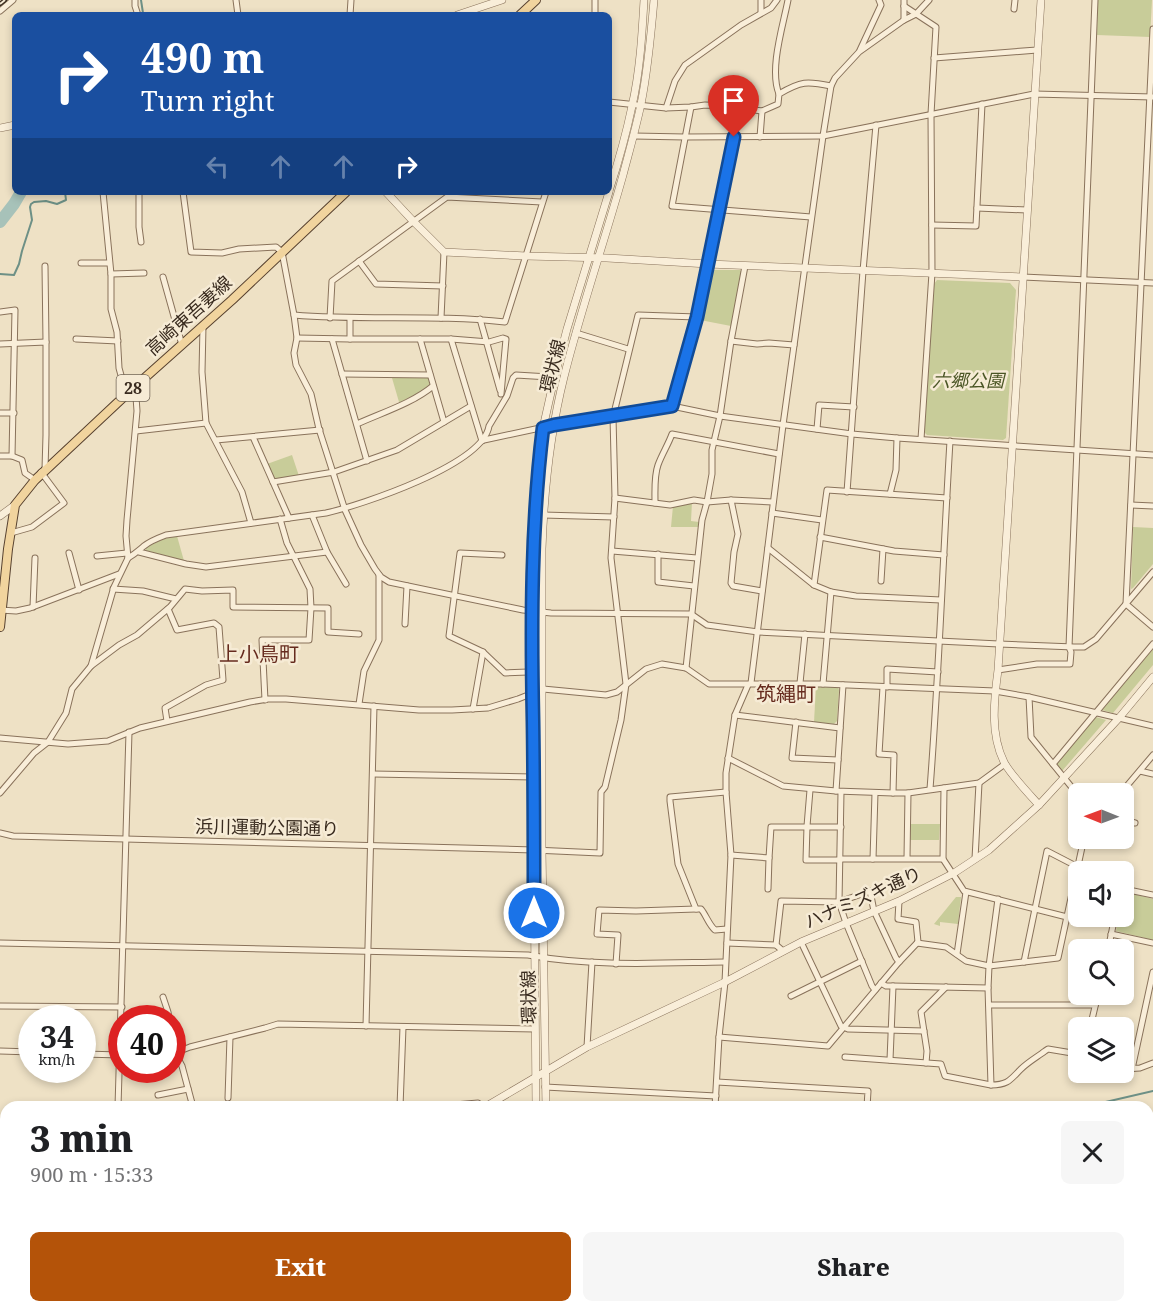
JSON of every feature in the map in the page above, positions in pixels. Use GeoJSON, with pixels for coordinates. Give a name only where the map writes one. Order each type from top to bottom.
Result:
{"type":"FeatureCollection","features":[{"type":"Feature","properties":{"kind":"main road"},"geometry":{"type":"LineString","coordinates":[[523,12],[536,0]]}},
{"type":"Feature","properties":{"kind":"main road","name":"高崎東吾妻線"},"geometry":{"type":"LineString","coordinates":[[15,505],[43,471],[203,326],[341,195]]}},
{"type":"Feature","properties":{"kind":"main road"},"geometry":{"type":"LineString","coordinates":[[0,627],[15,505]]}},
{"type":"Feature","properties":{"kind":"street"},"geometry":{"type":"LineString","coordinates":[[0,11],[13,0]]}},
{"type":"Feature","properties":{"kind":"street"},"geometry":{"type":"LineString","coordinates":[[466,12],[502,0]]}},
{"type":"Feature","properties":{"kind":"street","name":"環状線"},"geometry":{"type":"LineString","coordinates":[[536,1101],[534,956],[543,689],[543,515],[547,471],[564,378],[634,136],[644,0]]}},
{"type":"Feature","properties":{"kind":"street","name":"環状線"},"geometry":{"type":"LineString","coordinates":[[612,181],[637,105],[647,65],[654,0]]}},
{"type":"Feature","properties":{"kind":"street"},"geometry":{"type":"LineString","coordinates":[[761,0],[761,13]]}},
{"type":"Feature","properties":{"kind":"street"},"geometry":{"type":"LineString","coordinates":[[666,108],[675,81],[686,65],[741,25],[771,8],[777,0]]}},
{"type":"Feature","properties":{"kind":"street"},"geometry":{"type":"LineString","coordinates":[[612,102],[666,108],[725,106],[762,111],[778,104],[779,94],[775,68],[788,0]]}},
{"type":"Feature","properties":{"kind":"street"},"geometry":{"type":"LineString","coordinates":[[859,52],[881,5],[879,0]]}},
{"type":"Feature","properties":{"kind":"street"},"geometry":{"type":"LineString","coordinates":[[716,1101],[725,982],[731,855],[726,773],[735,715],[750,684],[758,632],[779,454],[822,136],[831,86],[835,78],[859,52],[916,14],[929,0]]}},
{"type":"Feature","properties":{"kind":"street"},"geometry":{"type":"LineString","coordinates":[[1014,9],[1015,0]]}},
{"type":"Feature","properties":{"kind":"street"},"geometry":{"type":"LineString","coordinates":[[1039,805],[1005,764],[997,745],[995,691],[1041,0]]}},
{"type":"Feature","properties":{"kind":"street"},"geometry":{"type":"LineString","coordinates":[[998,670],[1037,664],[1070,663],[1076,450],[1085,280],[1095,0]]}},
{"type":"Feature","properties":{"kind":"street"},"geometry":{"type":"LineString","coordinates":[[904,3],[904,20]]}},
{"type":"Feature","properties":{"kind":"street"},"geometry":{"type":"LineString","coordinates":[[904,3],[936,27],[931,114],[932,273],[921,439]]}},
{"type":"Feature","properties":{"kind":"street"},"geometry":{"type":"LineString","coordinates":[[1126,604],[1153,29]]}},
{"type":"Feature","properties":{"kind":"street"},"geometry":{"type":"LineString","coordinates":[[934,58],[1037,50]]}},
{"type":"Feature","properties":{"kind":"street"},"geometry":{"type":"LineString","coordinates":[[779,94],[794,85],[810,82],[831,86]]}},
{"type":"Feature","properties":{"kind":"street"},"geometry":{"type":"LineString","coordinates":[[634,136],[822,136],[1034,94],[1151,97]]}},
{"type":"Feature","properties":{"kind":"street"},"geometry":{"type":"LineString","coordinates":[[932,225],[976,226],[982,104]]}},
{"type":"Feature","properties":{"kind":"street"},"geometry":{"type":"LineString","coordinates":[[692,107],[672,206],[811,216]]}},
{"type":"Feature","properties":{"kind":"street"},"geometry":{"type":"LineString","coordinates":[[760,137],[762,111]]}},
{"type":"Feature","properties":{"kind":"street"},"geometry":{"type":"LineString","coordinates":[[847,492],[862,271],[876,125]]}},
{"type":"Feature","properties":{"kind":"street"},"geometry":{"type":"LineString","coordinates":[[672,406],[697,317],[734,137]]}},
{"type":"Feature","properties":{"kind":"street"},"geometry":{"type":"LineString","coordinates":[[91,666],[113,589],[128,555],[127,520],[137,411],[136,397],[122,379],[119,368],[117,332],[111,309],[111,274],[102,195]]}},
{"type":"Feature","properties":{"kind":"street"},"geometry":{"type":"LineString","coordinates":[[139,195],[141,242]]}},
{"type":"Feature","properties":{"kind":"street"},"geometry":{"type":"LineString","coordinates":[[183,195],[191,252],[222,253],[239,249],[276,247],[282,252],[297,338],[294,353],[296,365],[311,394],[345,509],[361,545],[379,575],[389,582],[542,612],[691,614],[707,625],[758,632],[1084,647],[1096,639],[1153,572]]}},
{"type":"Feature","properties":{"kind":"street"},"geometry":{"type":"LineString","coordinates":[[389,195],[444,252],[1153,283]]}},
{"type":"Feature","properties":{"kind":"street"},"geometry":{"type":"LineString","coordinates":[[330,318],[332,281],[446,195]]}},
{"type":"Feature","properties":{"kind":"street"},"geometry":{"type":"LineString","coordinates":[[459,195],[542,202]]}},
{"type":"Feature","properties":{"kind":"street"},"geometry":{"type":"LineString","coordinates":[[294,315],[330,318],[480,319],[506,322],[545,195]]}},
{"type":"Feature","properties":{"kind":"street","name":"環状線"},"geometry":{"type":"LineString","coordinates":[[546,1101],[543,958],[532,693],[534,516],[543,428],[554,379],[608,195]]}},
{"type":"Feature","properties":{"kind":"street"},"geometry":{"type":"LineString","coordinates":[[977,208],[1027,210]]}},
{"type":"Feature","properties":{"kind":"street"},"geometry":{"type":"LineString","coordinates":[[441,318],[444,252]]}},
{"type":"Feature","properties":{"kind":"street"},"geometry":{"type":"LineString","coordinates":[[359,261],[376,284],[443,286]]}},
{"type":"Feature","properties":{"kind":"street"},"geometry":{"type":"LineString","coordinates":[[81,263],[110,263]]}},
{"type":"Feature","properties":{"kind":"street"},"geometry":{"type":"LineString","coordinates":[[11,533],[33,527],[64,503],[43,471],[46,435],[45,266]]}},
{"type":"Feature","properties":{"kind":"street"},"geometry":{"type":"LineString","coordinates":[[686,668],[702,520],[712,474],[712,450],[720,416],[730,341],[745,266]]}},
{"type":"Feature","properties":{"kind":"street"},"geometry":{"type":"LineString","coordinates":[[111,274],[144,273]]}},
{"type":"Feature","properties":{"kind":"street"},"geometry":{"type":"LineString","coordinates":[[163,277],[182,345]]}},
{"type":"Feature","properties":{"kind":"street"},"geometry":{"type":"LineString","coordinates":[[0,312],[15,310],[12,456]]}},
{"type":"Feature","properties":{"kind":"street"},"geometry":{"type":"LineString","coordinates":[[627,684],[611,558],[615,498],[613,417],[638,315],[697,317]]}},
{"type":"Feature","properties":{"kind":"street"},"geometry":{"type":"LineString","coordinates":[[350,318],[350,339]]}},
{"type":"Feature","properties":{"kind":"street"},"geometry":{"type":"LineString","coordinates":[[480,319],[501,394]]}},
{"type":"Feature","properties":{"kind":"street"},"geometry":{"type":"LineString","coordinates":[[203,326],[202,372],[206,423],[242,492],[251,523]]}},
{"type":"Feature","properties":{"kind":"street"},"geometry":{"type":"LineString","coordinates":[[576,333],[628,349]]}},
{"type":"Feature","properties":{"kind":"street"},"geometry":{"type":"LineString","coordinates":[[297,338],[451,339],[489,342],[503,338],[506,339],[502,405]]}},
{"type":"Feature","properties":{"kind":"street"},"geometry":{"type":"LineString","coordinates":[[76,339],[118,341]]}},
{"type":"Feature","properties":{"kind":"street"},"geometry":{"type":"LineString","coordinates":[[332,339],[367,461]]}},
{"type":"Feature","properties":{"kind":"street"},"geometry":{"type":"LineString","coordinates":[[420,339],[444,422]]}},
{"type":"Feature","properties":{"kind":"street"},"geometry":{"type":"LineString","coordinates":[[451,339],[483,441]]}},
{"type":"Feature","properties":{"kind":"street"},"geometry":{"type":"LineString","coordinates":[[730,341],[757,345],[769,343],[794,345]]}},
{"type":"Feature","properties":{"kind":"street"},"geometry":{"type":"LineString","coordinates":[[0,344],[46,342]]}},
{"type":"Feature","properties":{"kind":"street"},"geometry":{"type":"LineString","coordinates":[[342,374],[430,375]]}},
{"type":"Feature","properties":{"kind":"street"},"geometry":{"type":"LineString","coordinates":[[139,552],[144,546],[166,535],[345,509],[412,485],[468,454],[483,441],[516,375],[554,379]]}},
{"type":"Feature","properties":{"kind":"street"},"geometry":{"type":"LineString","coordinates":[[357,424],[410,400],[433,386]]}},
{"type":"Feature","properties":{"kind":"street"},"geometry":{"type":"LineString","coordinates":[[816,429],[819,405],[854,408]]}},
{"type":"Feature","properties":{"kind":"street"},"geometry":{"type":"LineString","coordinates":[[273,482],[334,472],[397,450],[471,406]]}},
{"type":"Feature","properties":{"kind":"street"},"geometry":{"type":"LineString","coordinates":[[483,441],[554,425],[672,406],[720,416],[852,434],[1153,455]]}},
{"type":"Feature","properties":{"kind":"street"},"geometry":{"type":"LineString","coordinates":[[0,413],[14,413]]}},
{"type":"Feature","properties":{"kind":"street"},"geometry":{"type":"LineString","coordinates":[[136,431],[206,423]]}},
{"type":"Feature","properties":{"kind":"street"},"geometry":{"type":"LineString","coordinates":[[216,440],[320,430]]}},
{"type":"Feature","properties":{"kind":"street"},"geometry":{"type":"LineString","coordinates":[[655,503],[657,466],[672,434],[779,454]]}},
{"type":"Feature","properties":{"kind":"street"},"geometry":{"type":"LineString","coordinates":[[253,437],[289,518]]}},
{"type":"Feature","properties":{"kind":"street"},"geometry":{"type":"LineString","coordinates":[[890,494],[896,471],[897,438]]}},
{"type":"Feature","properties":{"kind":"street"},"geometry":{"type":"LineString","coordinates":[[930,789],[938,690],[950,441]]}},
{"type":"Feature","properties":{"kind":"street"},"geometry":{"type":"LineString","coordinates":[[0,456],[12,456],[22,460],[25,473],[35,480]]}},
{"type":"Feature","properties":{"kind":"street"},"geometry":{"type":"LineString","coordinates":[[814,585],[827,490],[947,498]]}},
{"type":"Feature","properties":{"kind":"street"},"geometry":{"type":"LineString","coordinates":[[615,498],[670,505],[694,500],[773,502]]}},
{"type":"Feature","properties":{"kind":"street"},"geometry":{"type":"LineString","coordinates":[[731,500],[738,534],[731,583],[733,586],[762,591]]}},
{"type":"Feature","properties":{"kind":"street"},"geometry":{"type":"LineString","coordinates":[[0,516],[15,505]]}},
{"type":"Feature","properties":{"kind":"street"},"geometry":{"type":"LineString","coordinates":[[1131,505],[1153,506]]}},
{"type":"Feature","properties":{"kind":"street"},"geometry":{"type":"LineString","coordinates":[[772,513],[822,519]]}},
{"type":"Feature","properties":{"kind":"street"},"geometry":{"type":"LineString","coordinates":[[312,515],[327,552],[346,584]]}},
{"type":"Feature","properties":{"kind":"street"},"geometry":{"type":"LineString","coordinates":[[543,515],[614,517]]}},
{"type":"Feature","properties":{"kind":"street"},"geometry":{"type":"LineString","coordinates":[[265,700],[262,640],[309,640],[310,590],[287,543],[280,519]]}},
{"type":"Feature","properties":{"kind":"street"},"geometry":{"type":"LineString","coordinates":[[820,537],[883,549],[944,555]]}},
{"type":"Feature","properties":{"kind":"street"},"geometry":{"type":"LineString","coordinates":[[768,548],[814,585],[831,592],[856,596],[941,600]]}},
{"type":"Feature","properties":{"kind":"street"},"geometry":{"type":"LineString","coordinates":[[881,581],[883,549]]}},
{"type":"Feature","properties":{"kind":"street"},"geometry":{"type":"LineString","coordinates":[[612,550],[697,558]]}},
{"type":"Feature","properties":{"kind":"street"},"geometry":{"type":"LineString","coordinates":[[97,556],[128,555],[139,552],[206,567],[327,552]]}},
{"type":"Feature","properties":{"kind":"street"},"geometry":{"type":"LineString","coordinates":[[69,553],[79,590]]}},
{"type":"Feature","properties":{"kind":"street"},"geometry":{"type":"LineString","coordinates":[[502,555],[460,553],[449,636],[483,652],[506,672],[528,672]]}},
{"type":"Feature","properties":{"kind":"street"},"geometry":{"type":"LineString","coordinates":[[658,554],[658,582],[694,586]]}},
{"type":"Feature","properties":{"kind":"street"},"geometry":{"type":"LineString","coordinates":[[33,608],[35,558]]}},
{"type":"Feature","properties":{"kind":"street"},"geometry":{"type":"LineString","coordinates":[[1,610],[16,611],[33,608],[119,574]]}},
{"type":"Feature","properties":{"kind":"street"},"geometry":{"type":"LineString","coordinates":[[359,704],[364,671],[379,640],[379,575]]}},
{"type":"Feature","properties":{"kind":"street"},"geometry":{"type":"LineString","coordinates":[[405,624],[407,586]]}},
{"type":"Feature","properties":{"kind":"street"},"geometry":{"type":"LineString","coordinates":[[113,589],[143,591],[176,599]]}},
{"type":"Feature","properties":{"kind":"street"},"geometry":{"type":"LineString","coordinates":[[0,793],[34,753],[48,742],[66,713],[72,689],[91,666],[137,635],[168,609],[185,589],[233,590],[233,607],[328,608],[328,632],[359,634]]}},
{"type":"Feature","properties":{"kind":"street"},"geometry":{"type":"LineString","coordinates":[[823,684],[831,592]]}},
{"type":"Feature","properties":{"kind":"street"},"geometry":{"type":"LineString","coordinates":[[1126,604],[1153,627]]}},
{"type":"Feature","properties":{"kind":"street"},"geometry":{"type":"LineString","coordinates":[[167,721],[165,708],[206,685],[223,680],[219,627],[214,623],[177,630],[168,609]]}},
{"type":"Feature","properties":{"kind":"street"},"geometry":{"type":"LineString","coordinates":[[800,683],[805,634]]}},
{"type":"Feature","properties":{"kind":"street"},"geometry":{"type":"LineString","coordinates":[[1053,764],[1153,644]]}},
{"type":"Feature","properties":{"kind":"street"},"geometry":{"type":"LineString","coordinates":[[474,709],[483,652]]}},
{"type":"Feature","properties":{"kind":"street"},"geometry":{"type":"LineString","coordinates":[[0,738],[68,744],[108,741],[167,721],[265,700],[286,699],[419,710],[488,708],[543,689],[606,694],[617,692],[646,669],[662,664],[686,668],[709,684],[800,683],[995,691],[1153,726]]}},
{"type":"Feature","properties":{"kind":"street"},"geometry":{"type":"LineString","coordinates":[[893,793],[894,755],[879,754],[887,669],[938,672]]}},
{"type":"Feature","properties":{"kind":"street","name":"ハナミズキ通り"},"geometry":{"type":"LineString","coordinates":[[495,1101],[587,1047],[725,982],[801,942],[899,901],[952,874],[989,850],[1039,805],[1065,779],[1153,677]]}},
{"type":"Feature","properties":{"kind":"street","name":"浜川運動公園通り"},"geometry":{"type":"LineString","coordinates":[[0,833],[13,836],[125,840],[600,852],[601,792],[605,787],[627,684]]}},
{"type":"Feature","properties":{"kind":"street"},"geometry":{"type":"LineString","coordinates":[[843,685],[838,760],[841,828],[839,902],[875,990]]}},
{"type":"Feature","properties":{"kind":"street"},"geometry":{"type":"LineString","coordinates":[[1029,697],[1031,737],[1068,783]]}},
{"type":"Feature","properties":{"kind":"street"},"geometry":{"type":"LineString","coordinates":[[366,1026],[374,705]]}},
{"type":"Feature","properties":{"kind":"street"},"geometry":{"type":"LineString","coordinates":[[735,715],[840,728]]}},
{"type":"Feature","properties":{"kind":"street"},"geometry":{"type":"LineString","coordinates":[[796,722],[792,758],[838,760]]}},
{"type":"Feature","properties":{"kind":"street"},"geometry":{"type":"LineString","coordinates":[[122,1005],[129,732]]}},
{"type":"Feature","properties":{"kind":"street"},"geometry":{"type":"LineString","coordinates":[[1130,783],[1153,755]]}},
{"type":"Feature","properties":{"kind":"street"},"geometry":{"type":"LineString","coordinates":[[728,758],[783,786],[839,792],[908,793],[979,783],[1005,764]]}},
{"type":"Feature","properties":{"kind":"street"},"geometry":{"type":"LineString","coordinates":[[1140,771],[1153,774]]}},
{"type":"Feature","properties":{"kind":"street"},"geometry":{"type":"LineString","coordinates":[[373,774],[534,777]]}},
{"type":"Feature","properties":{"kind":"street"},"geometry":{"type":"LineString","coordinates":[[975,859],[979,783]]}},
{"type":"Feature","properties":{"kind":"street"},"geometry":{"type":"LineString","coordinates":[[944,788],[943,859],[966,892],[1067,917]]}},
{"type":"Feature","properties":{"kind":"street"},"geometry":{"type":"LineString","coordinates":[[810,789],[806,860],[943,859]]}},
{"type":"Feature","properties":{"kind":"street"},"geometry":{"type":"LineString","coordinates":[[696,909],[678,864],[670,797],[726,792]]}},
{"type":"Feature","properties":{"kind":"street"},"geometry":{"type":"LineString","coordinates":[[873,859],[875,792]]}},
{"type":"Feature","properties":{"kind":"street"},"geometry":{"type":"LineString","coordinates":[[907,858],[908,793]]}},
{"type":"Feature","properties":{"kind":"street"},"geometry":{"type":"LineString","coordinates":[[768,889],[771,826],[841,828]]}},
{"type":"Feature","properties":{"kind":"street"},"geometry":{"type":"LineString","coordinates":[[1024,962],[1047,851],[1068,862]]}},
{"type":"Feature","properties":{"kind":"street"},"geometry":{"type":"LineString","coordinates":[[731,855],[769,858]]}},
{"type":"Feature","properties":{"kind":"street"},"geometry":{"type":"LineString","coordinates":[[776,945],[781,902],[839,902],[870,891],[874,911],[899,962]]}},
{"type":"Feature","properties":{"kind":"street"},"geometry":{"type":"LineString","coordinates":[[1134,891],[1153,895]]}},
{"type":"Feature","properties":{"kind":"street"},"geometry":{"type":"LineString","coordinates":[[957,954],[966,892]]}},
{"type":"Feature","properties":{"kind":"street"},"geometry":{"type":"LineString","coordinates":[[990,1085],[988,988],[998,899]]}},
{"type":"Feature","properties":{"kind":"street"},"geometry":{"type":"LineString","coordinates":[[719,1037],[828,1046],[918,942],[916,922],[898,919],[899,901]]}},
{"type":"Feature","properties":{"kind":"street"},"geometry":{"type":"LineString","coordinates":[[616,964],[618,935],[597,934],[599,909],[636,911],[701,909],[712,928],[727,929]]}},
{"type":"Feature","properties":{"kind":"street"},"geometry":{"type":"LineString","coordinates":[[917,943],[946,947],[966,961],[989,966],[1058,958],[1068,912]]}},
{"type":"Feature","properties":{"kind":"street"},"geometry":{"type":"LineString","coordinates":[[1110,939],[1113,927]]}},
{"type":"Feature","properties":{"kind":"street"},"geometry":{"type":"LineString","coordinates":[[1111,934],[1153,943]]}},
{"type":"Feature","properties":{"kind":"street"},"geometry":{"type":"LineString","coordinates":[[801,942],[839,1024],[843,1028],[924,1031]]}},
{"type":"Feature","properties":{"kind":"street"},"geometry":{"type":"LineString","coordinates":[[0,943],[534,956],[616,964],[725,962]]}},
{"type":"Feature","properties":{"kind":"street"},"geometry":{"type":"LineString","coordinates":[[727,943],[776,945],[783,951]]}},
{"type":"Feature","properties":{"kind":"street"},"geometry":{"type":"LineString","coordinates":[[791,996],[862,961]]}},
{"type":"Feature","properties":{"kind":"street"},"geometry":{"type":"LineString","coordinates":[[587,1047],[592,962]]}},
{"type":"Feature","properties":{"kind":"street"},"geometry":{"type":"LineString","coordinates":[[1134,1060],[1153,972]]}},
{"type":"Feature","properties":{"kind":"street"},"geometry":{"type":"LineString","coordinates":[[881,984],[886,986],[988,988]]}},
{"type":"Feature","properties":{"kind":"street"},"geometry":{"type":"LineString","coordinates":[[890,1060],[893,986]]}},
{"type":"Feature","properties":{"kind":"street"},"geometry":{"type":"LineString","coordinates":[[926,1063],[927,1050],[921,1012],[946,987]]}},
{"type":"Feature","properties":{"kind":"street"},"geometry":{"type":"LineString","coordinates":[[163,997],[166,1005]]}},
{"type":"Feature","properties":{"kind":"street"},"geometry":{"type":"LineString","coordinates":[[989,1005],[1068,1005]]}},
{"type":"Feature","properties":{"kind":"street"},"geometry":{"type":"LineString","coordinates":[[1092,1017],[1095,1005]]}},
{"type":"Feature","properties":{"kind":"street"},"geometry":{"type":"LineString","coordinates":[[0,1006],[108,1007]]}},
{"type":"Feature","properties":{"kind":"street"},"geometry":{"type":"LineString","coordinates":[[186,1048],[278,1024],[535,1029]]}},
{"type":"Feature","properties":{"kind":"street"},"geometry":{"type":"LineString","coordinates":[[400,1101],[403,1027]]}},
{"type":"Feature","properties":{"kind":"street"},"geometry":{"type":"LineString","coordinates":[[228,1098],[230,1037]]}},
{"type":"Feature","properties":{"kind":"street"},"geometry":{"type":"LineString","coordinates":[[844,1057],[941,1064],[945,1076],[997,1085],[1011,1080],[1020,1069],[1045,1050],[1068,1053]]}},
{"type":"Feature","properties":{"kind":"street"},"geometry":{"type":"LineString","coordinates":[[0,1051],[18,1052]]}},
{"type":"Feature","properties":{"kind":"street"},"geometry":{"type":"LineString","coordinates":[[1134,1069],[1153,1063]]}},
{"type":"Feature","properties":{"kind":"street"},"geometry":{"type":"LineString","coordinates":[[186,1081],[191,1101]]}},
{"type":"Feature","properties":{"kind":"street"},"geometry":{"type":"LineString","coordinates":[[717,1082],[868,1091],[867,1101]]}},
{"type":"Feature","properties":{"kind":"street"},"geometry":{"type":"LineString","coordinates":[[118,1101],[119,1083]]}},
{"type":"Feature","properties":{"kind":"street"},"geometry":{"type":"LineString","coordinates":[[545,1087],[716,1096]]}},
{"type":"Feature","properties":{"kind":"street"},"geometry":{"type":"LineString","coordinates":[[158,1095],[188,1089]]}},
{"type":"Feature","properties":{"kind":"green space"},"geometry":{"type":"Polygon","coordinates":[[[1098,0],[1152,0],[1150,37],[1097,35],[1098,0]]]}},
{"type":"Feature","properties":{"kind":"green space"},"geometry":{"type":"Polygon","coordinates":[[[713,270],[740,270],[742,273],[731,326],[700,320],[709,273],[713,270]]]}},
{"type":"Feature","properties":{"kind":"green space","name":"六郷公園"},"geometry":{"type":"Polygon","coordinates":[[[937,280],[1010,283],[1016,290],[1006,438],[1003,440],[927,435],[924,432],[934,284],[937,280]]]}},
{"type":"Feature","properties":{"kind":"green space"},"geometry":{"type":"Polygon","coordinates":[[[393,376],[426,377],[430,384],[429,387],[399,402],[393,376]]]}},
{"type":"Feature","properties":{"kind":"green space"},"geometry":{"type":"Polygon","coordinates":[[[292,455],[299,476],[273,479],[267,464],[292,455]]]}},
{"type":"Feature","properties":{"kind":"green space"},"geometry":{"type":"Polygon","coordinates":[[[692,502],[691,521],[699,522],[698,527],[671,527],[673,506],[692,502]]]}},
{"type":"Feature","properties":{"kind":"green space"},"geometry":{"type":"Polygon","coordinates":[[[1133,527],[1153,528],[1153,564],[1131,589],[1133,527]]]}},
{"type":"Feature","properties":{"kind":"green space"},"geometry":{"type":"Polygon","coordinates":[[[177,536],[184,561],[146,551],[146,548],[157,542],[177,536]]]}},
{"type":"Feature","properties":{"kind":"green space"},"geometry":{"type":"Polygon","coordinates":[[[1153,649],[1153,665],[1113,713],[1102,710],[1153,649]]]}},
{"type":"Feature","properties":{"kind":"green space"},"geometry":{"type":"Polygon","coordinates":[[[816,686],[838,687],[837,721],[834,724],[814,722],[816,686]]]}},
{"type":"Feature","properties":{"kind":"green space"},"geometry":{"type":"Polygon","coordinates":[[[1096,717],[1106,720],[1062,771],[1056,764],[1096,717]]]}},
{"type":"Feature","properties":{"kind":"green space"},"geometry":{"type":"Polygon","coordinates":[[[910,824],[940,824],[939,840],[910,840],[910,824]]]}},
{"type":"Feature","properties":{"kind":"green space"},"geometry":{"type":"Polygon","coordinates":[[[1134,894],[1153,899],[1153,940],[1116,931],[1117,927],[1134,927],[1134,894]]]}},
{"type":"Feature","properties":{"kind":"green space"},"geometry":{"type":"Polygon","coordinates":[[[956,897],[961,897],[958,924],[940,922],[940,926],[934,924],[956,897]]]}},
{"type":"Feature","properties":{"kind":"waterway"},"geometry":{"type":"LineString","coordinates":[[141,0],[143,12]]}},
{"type":"Feature","properties":{"kind":"waterway"},"geometry":{"type":"LineString","coordinates":[[0,222],[19,195]]}},
{"type":"Feature","properties":{"kind":"waterway"},"geometry":{"type":"LineString","coordinates":[[0,274],[14,275],[19,264],[32,220],[31,204],[46,201],[57,204],[66,200],[65,195]]}},
{"type":"Feature","properties":{"kind":"waterway"},"geometry":{"type":"LineString","coordinates":[[1110,1101],[1153,1091]]}},
{"type":"Feature","properties":{"kind":"railway"},"geometry":{"type":"LineString","coordinates":[[0,4],[5,0]]}},
{"type":"Feature","properties":{"kind":"district","name":"上小鳥町"},"geometry":{"type":"Point","coordinates":[259,654]}},
{"type":"Feature","properties":{"kind":"district","name":"筑縄町"},"geometry":{"type":"Point","coordinates":[786,694]}},
{"type":"Feature","properties":{"kind":"route"},"geometry":{"type":"LineString","coordinates":[[534,913],[532,599],[534,516],[543,428],[672,406],[697,317],[734,137]]}}]}
